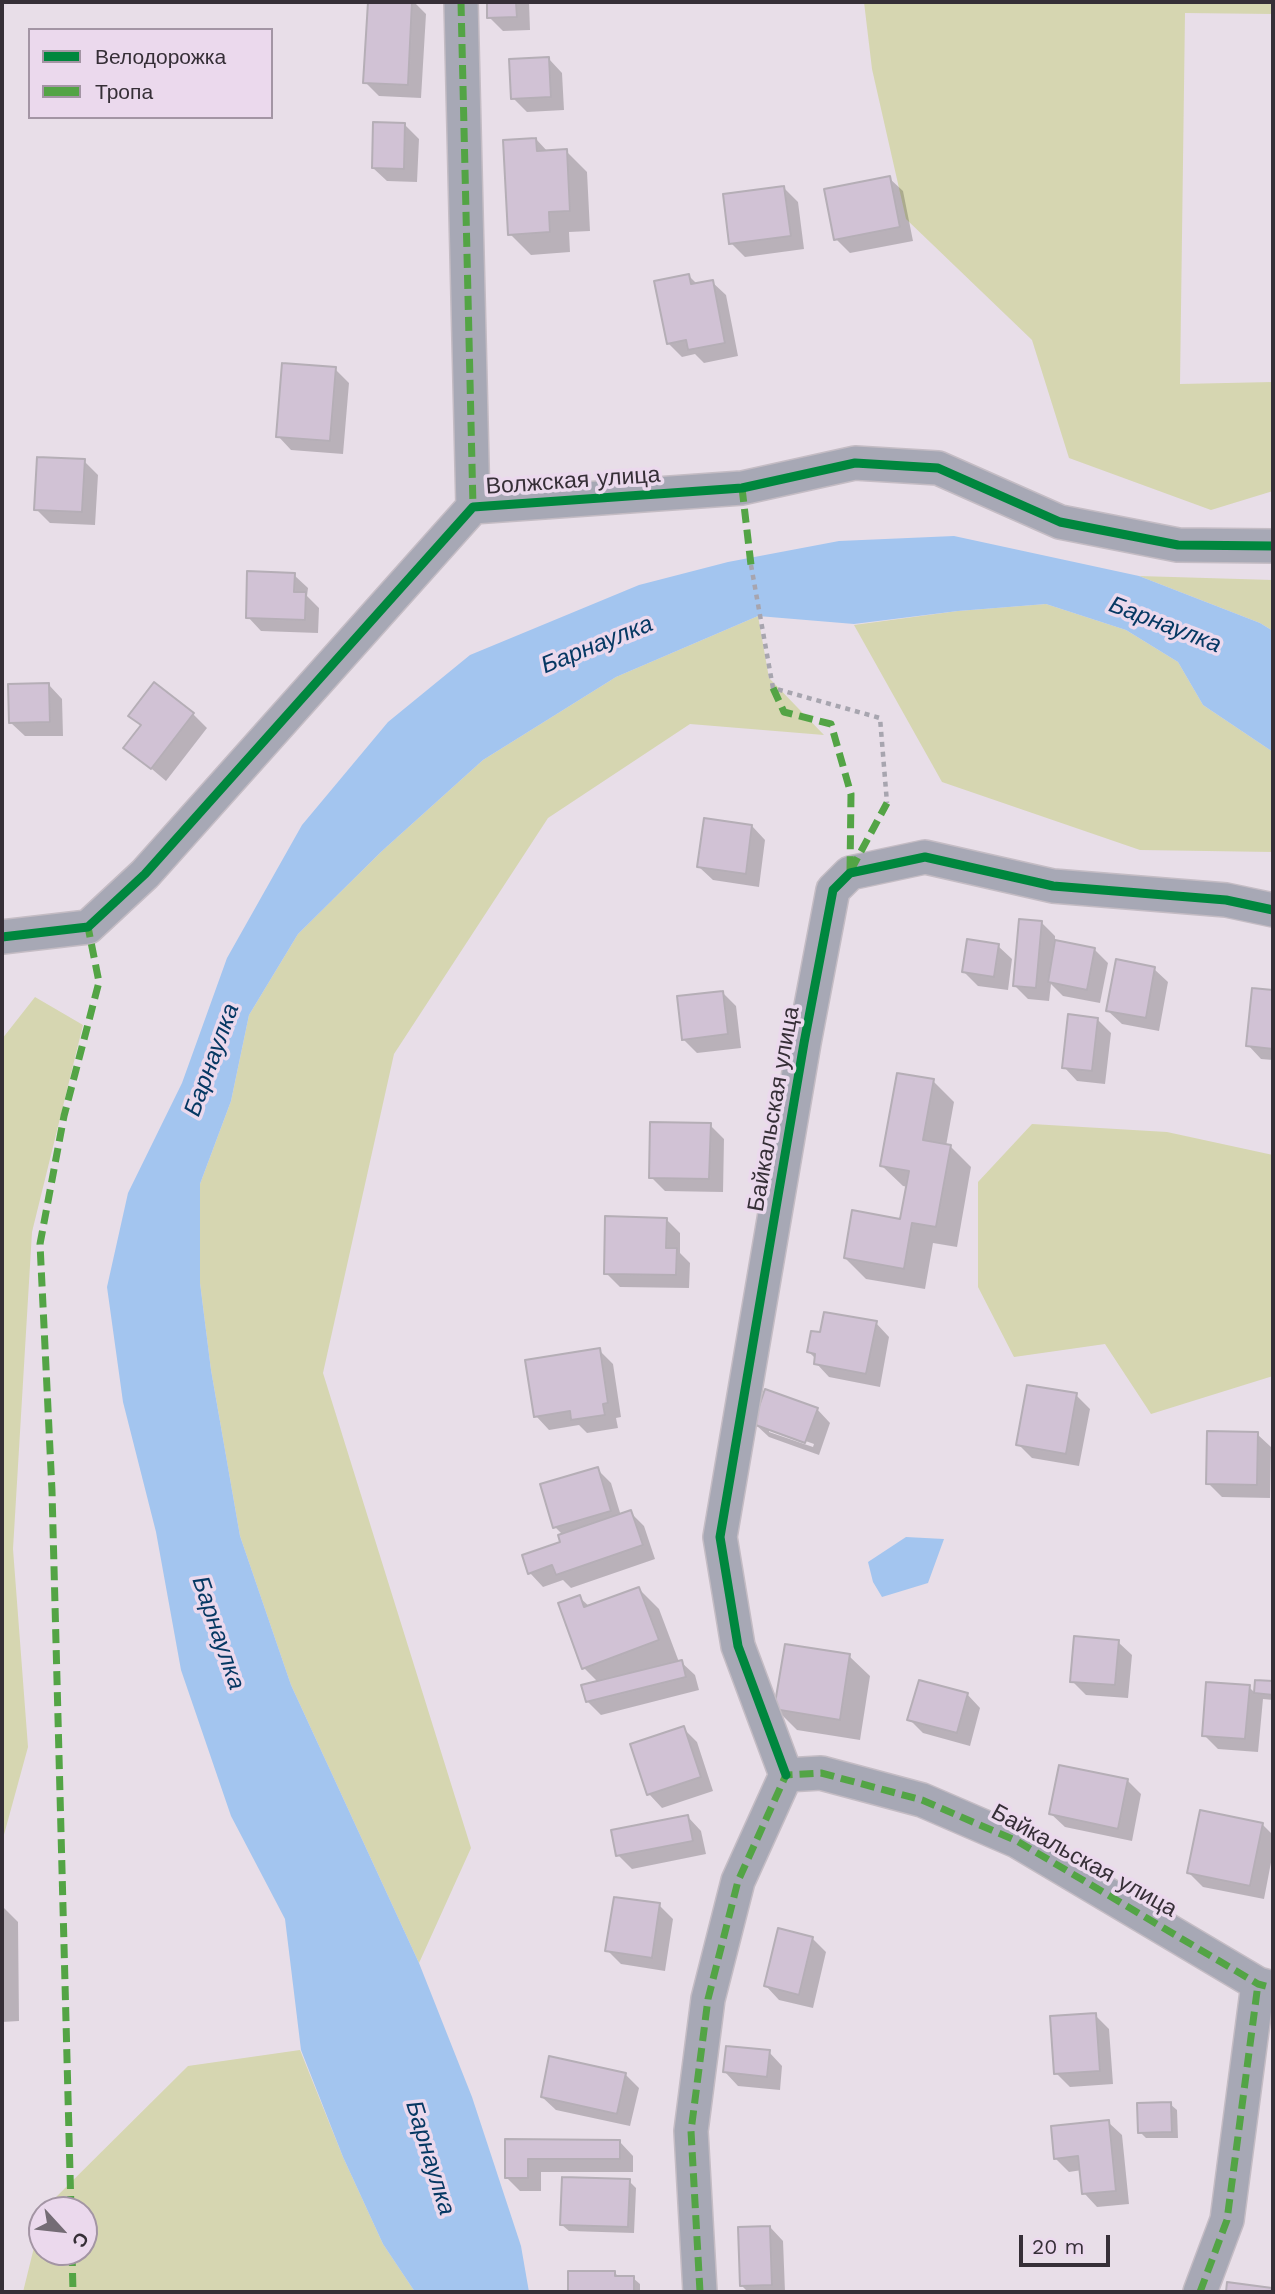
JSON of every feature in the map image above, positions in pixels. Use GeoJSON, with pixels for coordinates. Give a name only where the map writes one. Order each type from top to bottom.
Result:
{"type":"FeatureCollection","features":[{"type":"Feature","properties":{"kind":"street","name":"Волжская улица"},"geometry":{"type":"LineString","coordinates":[[2,937],[88,927],[145,874],[473,507],[461,2]]}},
{"type":"Feature","properties":{"kind":"street","name":"Волжская улица"},"geometry":{"type":"LineString","coordinates":[[473,507],[742,488],[855,463],[938,468],[1059,522],[1073,525],[1178,545],[1273,546]]}},
{"type":"Feature","properties":{"kind":"street","name":"Байкальская улица"},"geometry":{"type":"LineString","coordinates":[[1266,1986],[1017,1840],[922,1800],[821,1773],[786,1775],[738,1646],[720,1537],[804,1043],[833,890],[850,873],[925,857],[1053,886],[1226,900],[1273,910]]}},
{"type":"Feature","properties":{"kind":"street"},"geometry":{"type":"LineString","coordinates":[[700,2292],[691,2131],[708,1999],[738,1881],[786,1775]]}},
{"type":"Feature","properties":{"kind":"street"},"geometry":{"type":"LineString","coordinates":[[1200,2292],[1227,2220],[1266,1986]]}},
{"type":"Feature","properties":{"kind":"path"},"geometry":{"type":"LineString","coordinates":[[751,565],[773,688],[880,718],[887,803]]}},
{"type":"Feature","properties":{"kind":"green space"},"geometry":{"type":"Polygon","coordinates":[[[864,2],[1273,2],[1273,14],[1185,13],[1180,384],[1273,382],[1273,491],[1211,510],[1069,458],[1032,340],[906,219],[872,69],[864,2]]]}},
{"type":"Feature","properties":{"kind":"green space"},"geometry":{"type":"Polygon","coordinates":[[[1139,576],[1273,580],[1273,631],[1260,623],[1139,576]]]}},
{"type":"Feature","properties":{"kind":"green space"},"geometry":{"type":"Polygon","coordinates":[[[1046,604],[1126,630],[1178,662],[1203,705],[1273,752],[1273,852],[1140,850],[942,782],[854,625],[958,611],[1046,604]]]}},
{"type":"Feature","properties":{"kind":"green space"},"geometry":{"type":"Polygon","coordinates":[[[758,616],[769,678],[824,735],[690,724],[548,818],[394,1054],[323,1373],[471,1848],[419,1963],[291,1685],[240,1536],[211,1370],[200,1283],[200,1184],[231,1101],[249,1015],[298,934],[382,851],[483,760],[616,677],[758,616]]]}},
{"type":"Feature","properties":{"kind":"green space"},"geometry":{"type":"Polygon","coordinates":[[[35,997],[83,1025],[32,1232],[13,1549],[28,1747],[2,1842],[2,1039],[35,997]]]}},
{"type":"Feature","properties":{"kind":"green space"},"geometry":{"type":"Polygon","coordinates":[[[1032,1124],[1167,1132],[1273,1155],[1273,1376],[1151,1414],[1105,1344],[1014,1357],[978,1287],[978,1182],[1032,1124]]]}},
{"type":"Feature","properties":{"kind":"green space"},"geometry":{"type":"Polygon","coordinates":[[[300,2050],[343,2157],[383,2244],[415,2292],[23,2292],[29,2266],[98,2266],[98,2196],[57,2196],[188,2066],[300,2050]]]}},
{"type":"Feature","properties":{"kind":"water","name":"Барнаулка"},"geometry":{"type":"Polygon","coordinates":[[[954,536],[1139,576],[1260,623],[1273,631],[1273,752],[1203,705],[1178,662],[1126,630],[1046,604],[958,611],[854,624],[758,616],[616,677],[483,760],[382,851],[298,934],[249,1015],[231,1101],[200,1184],[200,1283],[211,1370],[240,1536],[291,1685],[419,1963],[472,2097],[521,2246],[529,2292],[415,2292],[383,2244],[343,2157],[301,2050],[285,1919],[231,1816],[181,1670],[156,1532],[123,1402],[107,1287],[128,1193],[182,1083],[227,958],[302,825],[388,722],[470,655],[639,585],[728,562],[839,541],[954,536]]]}},
{"type":"Feature","properties":{"kind":"water"},"geometry":{"type":"Polygon","coordinates":[[[906,1537],[944,1539],[928,1583],[882,1597],[873,1582],[868,1562],[906,1537]]]}},
{"type":"Feature","properties":{"kind":"building"},"geometry":{"type":"Polygon","coordinates":[[[368,2],[412,2],[408,85],[363,83],[368,2]]]}},
{"type":"Feature","properties":{"kind":"building"},"geometry":{"type":"Polygon","coordinates":[[[487,2],[516,2],[517,17],[487,18],[487,2]]]}},
{"type":"Feature","properties":{"kind":"building"},"geometry":{"type":"Polygon","coordinates":[[[549,57],[551,97],[511,99],[509,59],[549,57]]]}},
{"type":"Feature","properties":{"kind":"building"},"geometry":{"type":"Polygon","coordinates":[[[373,122],[405,123],[404,169],[372,168],[373,122]]]}},
{"type":"Feature","properties":{"kind":"building"},"geometry":{"type":"Polygon","coordinates":[[[536,138],[537,151],[567,149],[570,211],[549,212],[550,232],[508,235],[503,140],[536,138]]]}},
{"type":"Feature","properties":{"kind":"building"},"geometry":{"type":"Polygon","coordinates":[[[890,176],[900,227],[834,240],[824,189],[890,176]]]}},
{"type":"Feature","properties":{"kind":"building"},"geometry":{"type":"Polygon","coordinates":[[[784,186],[791,236],[729,244],[723,194],[784,186]]]}},
{"type":"Feature","properties":{"kind":"building"},"geometry":{"type":"Polygon","coordinates":[[[689,274],[691,284],[713,280],[725,343],[688,350],[686,340],[667,344],[654,281],[689,274]]]}},
{"type":"Feature","properties":{"kind":"building"},"geometry":{"type":"Polygon","coordinates":[[[282,363],[336,367],[330,441],[276,437],[282,363]]]}},
{"type":"Feature","properties":{"kind":"building"},"geometry":{"type":"Polygon","coordinates":[[[37,457],[85,459],[82,512],[34,510],[37,457]]]}},
{"type":"Feature","properties":{"kind":"building"},"geometry":{"type":"Polygon","coordinates":[[[247,571],[295,573],[294,592],[306,592],[305,620],[246,618],[247,571]]]}},
{"type":"Feature","properties":{"kind":"building"},"geometry":{"type":"Polygon","coordinates":[[[154,682],[194,713],[151,769],[123,748],[141,725],[128,716],[154,682]]]}},
{"type":"Feature","properties":{"kind":"building"},"geometry":{"type":"Polygon","coordinates":[[[49,683],[50,722],[9,723],[8,684],[49,683]]]}},
{"type":"Feature","properties":{"kind":"building"},"geometry":{"type":"Polygon","coordinates":[[[704,818],[752,825],[746,874],[697,867],[704,818]]]}},
{"type":"Feature","properties":{"kind":"building"},"geometry":{"type":"Polygon","coordinates":[[[1019,919],[1042,921],[1036,988],[1013,986],[1019,919]]]}},
{"type":"Feature","properties":{"kind":"building"},"geometry":{"type":"Polygon","coordinates":[[[967,939],[999,944],[994,977],[962,972],[967,939]]]}},
{"type":"Feature","properties":{"kind":"building"},"geometry":{"type":"Polygon","coordinates":[[[1055,940],[1095,948],[1087,990],[1048,982],[1055,940]]]}},
{"type":"Feature","properties":{"kind":"building"},"geometry":{"type":"Polygon","coordinates":[[[1116,959],[1155,967],[1146,1018],[1106,1011],[1116,959]]]}},
{"type":"Feature","properties":{"kind":"building"},"geometry":{"type":"Polygon","coordinates":[[[1252,988],[1273,990],[1273,1049],[1246,1046],[1252,988]]]}},
{"type":"Feature","properties":{"kind":"building"},"geometry":{"type":"Polygon","coordinates":[[[723,991],[728,1034],[682,1040],[677,996],[723,991]]]}},
{"type":"Feature","properties":{"kind":"building"},"geometry":{"type":"Polygon","coordinates":[[[1068,1014],[1098,1018],[1092,1071],[1062,1068],[1068,1014]]]}},
{"type":"Feature","properties":{"kind":"building"},"geometry":{"type":"Polygon","coordinates":[[[897,1073],[934,1079],[923,1140],[951,1145],[936,1227],[912,1223],[904,1269],[844,1258],[852,1210],[900,1219],[909,1171],[880,1166],[897,1073]]]}},
{"type":"Feature","properties":{"kind":"building"},"geometry":{"type":"Polygon","coordinates":[[[650,1122],[711,1123],[709,1179],[649,1178],[650,1122]]]}},
{"type":"Feature","properties":{"kind":"building"},"geometry":{"type":"Polygon","coordinates":[[[605,1216],[667,1218],[666,1248],[677,1248],[676,1275],[604,1274],[605,1216]]]}},
{"type":"Feature","properties":{"kind":"building"},"geometry":{"type":"Polygon","coordinates":[[[824,1312],[877,1321],[866,1374],[814,1364],[815,1354],[807,1352],[811,1331],[820,1332],[824,1312]]]}},
{"type":"Feature","properties":{"kind":"building"},"geometry":{"type":"Polygon","coordinates":[[[600,1348],[608,1403],[603,1404],[605,1415],[571,1420],[570,1411],[534,1417],[525,1360],[600,1348]]]}},
{"type":"Feature","properties":{"kind":"building"},"geometry":{"type":"Polygon","coordinates":[[[1027,1385],[1077,1393],[1066,1454],[1016,1445],[1027,1385]]]}},
{"type":"Feature","properties":{"kind":"building"},"geometry":{"type":"Polygon","coordinates":[[[765,1389],[818,1408],[805,1443],[753,1424],[765,1389]]]}},
{"type":"Feature","properties":{"kind":"building"},"geometry":{"type":"Polygon","coordinates":[[[1207,1431],[1258,1432],[1257,1485],[1206,1484],[1207,1431]]]}},
{"type":"Feature","properties":{"kind":"building"},"geometry":{"type":"Polygon","coordinates":[[[598,1467],[611,1511],[553,1528],[540,1484],[598,1467]]]}},
{"type":"Feature","properties":{"kind":"building"},"geometry":{"type":"Polygon","coordinates":[[[631,1510],[643,1545],[556,1575],[552,1565],[528,1574],[522,1555],[560,1542],[558,1535],[631,1510]]]}},
{"type":"Feature","properties":{"kind":"building"},"geometry":{"type":"Polygon","coordinates":[[[639,1587],[659,1640],[582,1669],[558,1603],[580,1595],[584,1607],[639,1587]]]}},
{"type":"Feature","properties":{"kind":"building"},"geometry":{"type":"Polygon","coordinates":[[[1074,1636],[1119,1640],[1115,1685],[1070,1682],[1074,1636]]]}},
{"type":"Feature","properties":{"kind":"building"},"geometry":{"type":"Polygon","coordinates":[[[785,1644],[850,1654],[840,1720],[774,1709],[785,1644]]]}},
{"type":"Feature","properties":{"kind":"building"},"geometry":{"type":"Polygon","coordinates":[[[682,1660],[686,1677],[586,1702],[581,1685],[682,1660]]]}},
{"type":"Feature","properties":{"kind":"building"},"geometry":{"type":"Polygon","coordinates":[[[919,1680],[968,1693],[957,1733],[907,1720],[919,1680]]]}},
{"type":"Feature","properties":{"kind":"building"},"geometry":{"type":"Polygon","coordinates":[[[1255,1680],[1273,1681],[1273,1695],[1254,1693],[1255,1680]]]}},
{"type":"Feature","properties":{"kind":"building"},"geometry":{"type":"Polygon","coordinates":[[[1206,1682],[1250,1685],[1245,1739],[1202,1736],[1206,1682]]]}},
{"type":"Feature","properties":{"kind":"building"},"geometry":{"type":"Polygon","coordinates":[[[684,1726],[701,1777],[647,1795],[630,1744],[684,1726]]]}},
{"type":"Feature","properties":{"kind":"building"},"geometry":{"type":"Polygon","coordinates":[[[1059,1765],[1128,1779],[1118,1829],[1049,1814],[1059,1765]]]}},
{"type":"Feature","properties":{"kind":"building"},"geometry":{"type":"Polygon","coordinates":[[[1200,1810],[1263,1823],[1250,1886],[1187,1873],[1200,1810]]]}},
{"type":"Feature","properties":{"kind":"building"},"geometry":{"type":"Polygon","coordinates":[[[688,1815],[693,1841],[616,1856],[611,1830],[688,1815]]]}},
{"type":"Feature","properties":{"kind":"building"},"geometry":{"type":"Polygon","coordinates":[[[614,1897],[660,1903],[652,1958],[605,1951],[614,1897]]]}},
{"type":"Feature","properties":{"kind":"building"},"geometry":{"type":"Polygon","coordinates":[[[778,1928],[813,1937],[799,1995],[764,1986],[778,1928]]]}},
{"type":"Feature","properties":{"kind":"building"},"geometry":{"type":"Polygon","coordinates":[[[1096,2013],[1100,2071],[1054,2074],[1050,2016],[1096,2013]]]}},
{"type":"Feature","properties":{"kind":"building"},"geometry":{"type":"Polygon","coordinates":[[[726,2046],[770,2050],[767,2077],[723,2072],[726,2046]]]}},
{"type":"Feature","properties":{"kind":"building"},"geometry":{"type":"Polygon","coordinates":[[[549,2056],[626,2073],[617,2114],[541,2097],[549,2056]]]}},
{"type":"Feature","properties":{"kind":"building"},"geometry":{"type":"Polygon","coordinates":[[[1171,2102],[1172,2132],[1138,2133],[1137,2103],[1171,2102]]]}},
{"type":"Feature","properties":{"kind":"building"},"geometry":{"type":"Polygon","coordinates":[[[1109,2120],[1116,2191],[1082,2194],[1078,2156],[1054,2159],[1051,2126],[1109,2120]]]}},
{"type":"Feature","properties":{"kind":"building"},"geometry":{"type":"Polygon","coordinates":[[[505,2139],[620,2140],[620,2159],[528,2159],[528,2178],[505,2178],[505,2139]]]}},
{"type":"Feature","properties":{"kind":"building"},"geometry":{"type":"Polygon","coordinates":[[[562,2177],[630,2179],[628,2227],[560,2225],[562,2177]]]}},
{"type":"Feature","properties":{"kind":"building"},"geometry":{"type":"Polygon","coordinates":[[[770,2226],[772,2285],[740,2286],[738,2227],[770,2226]]]}},
{"type":"Feature","properties":{"kind":"building"},"geometry":{"type":"Polygon","coordinates":[[[568,2271],[615,2271],[615,2276],[634,2276],[634,2292],[568,2292],[568,2271]]]}},
{"type":"Feature","properties":{"kind":"building"},"geometry":{"type":"Polygon","coordinates":[[[1227,2282],[1272,2288],[1271,2292],[1226,2292],[1227,2282]]]}},
{"type":"Feature","properties":{"kind":"marked path"},"geometry":{"type":"LineString","coordinates":[[461,2],[473,507]]}},
{"type":"Feature","properties":{"kind":"marked path"},"geometry":{"type":"LineString","coordinates":[[742,488],[751,565]]}},
{"type":"Feature","properties":{"kind":"marked path"},"geometry":{"type":"LineString","coordinates":[[773,688],[784,712],[831,724],[851,794],[850,873]]}},
{"type":"Feature","properties":{"kind":"marked path"},"geometry":{"type":"LineString","coordinates":[[851,870],[887,803]]}},
{"type":"Feature","properties":{"kind":"marked path"},"geometry":{"type":"LineString","coordinates":[[71,2196],[52,1491],[40,1244],[64,1116],[99,982],[88,927]]}},
{"type":"Feature","properties":{"kind":"marked path"},"geometry":{"type":"LineString","coordinates":[[700,2292],[691,2131],[708,1999],[738,1881],[786,1775],[821,1773],[922,1800],[1017,1841],[1258,1984],[1273,1988]]}},
{"type":"Feature","properties":{"kind":"marked path"},"geometry":{"type":"LineString","coordinates":[[1200,2292],[1227,2220],[1258,1984]]}},
{"type":"Feature","properties":{"kind":"marked path"},"geometry":{"type":"LineString","coordinates":[[72,2266],[73,2292]]}},
{"type":"Feature","properties":{"kind":"cycle path"},"geometry":{"type":"LineString","coordinates":[[2,937],[88,927],[145,874],[473,507],[742,488],[855,463],[938,468],[1060,522],[1178,545],[1273,546]]}},
{"type":"Feature","properties":{"kind":"cycle path"},"geometry":{"type":"LineString","coordinates":[[786,1775],[738,1646],[720,1537],[804,1043],[833,890],[850,873],[925,857],[1053,886],[1226,900],[1273,910]]}}]}
